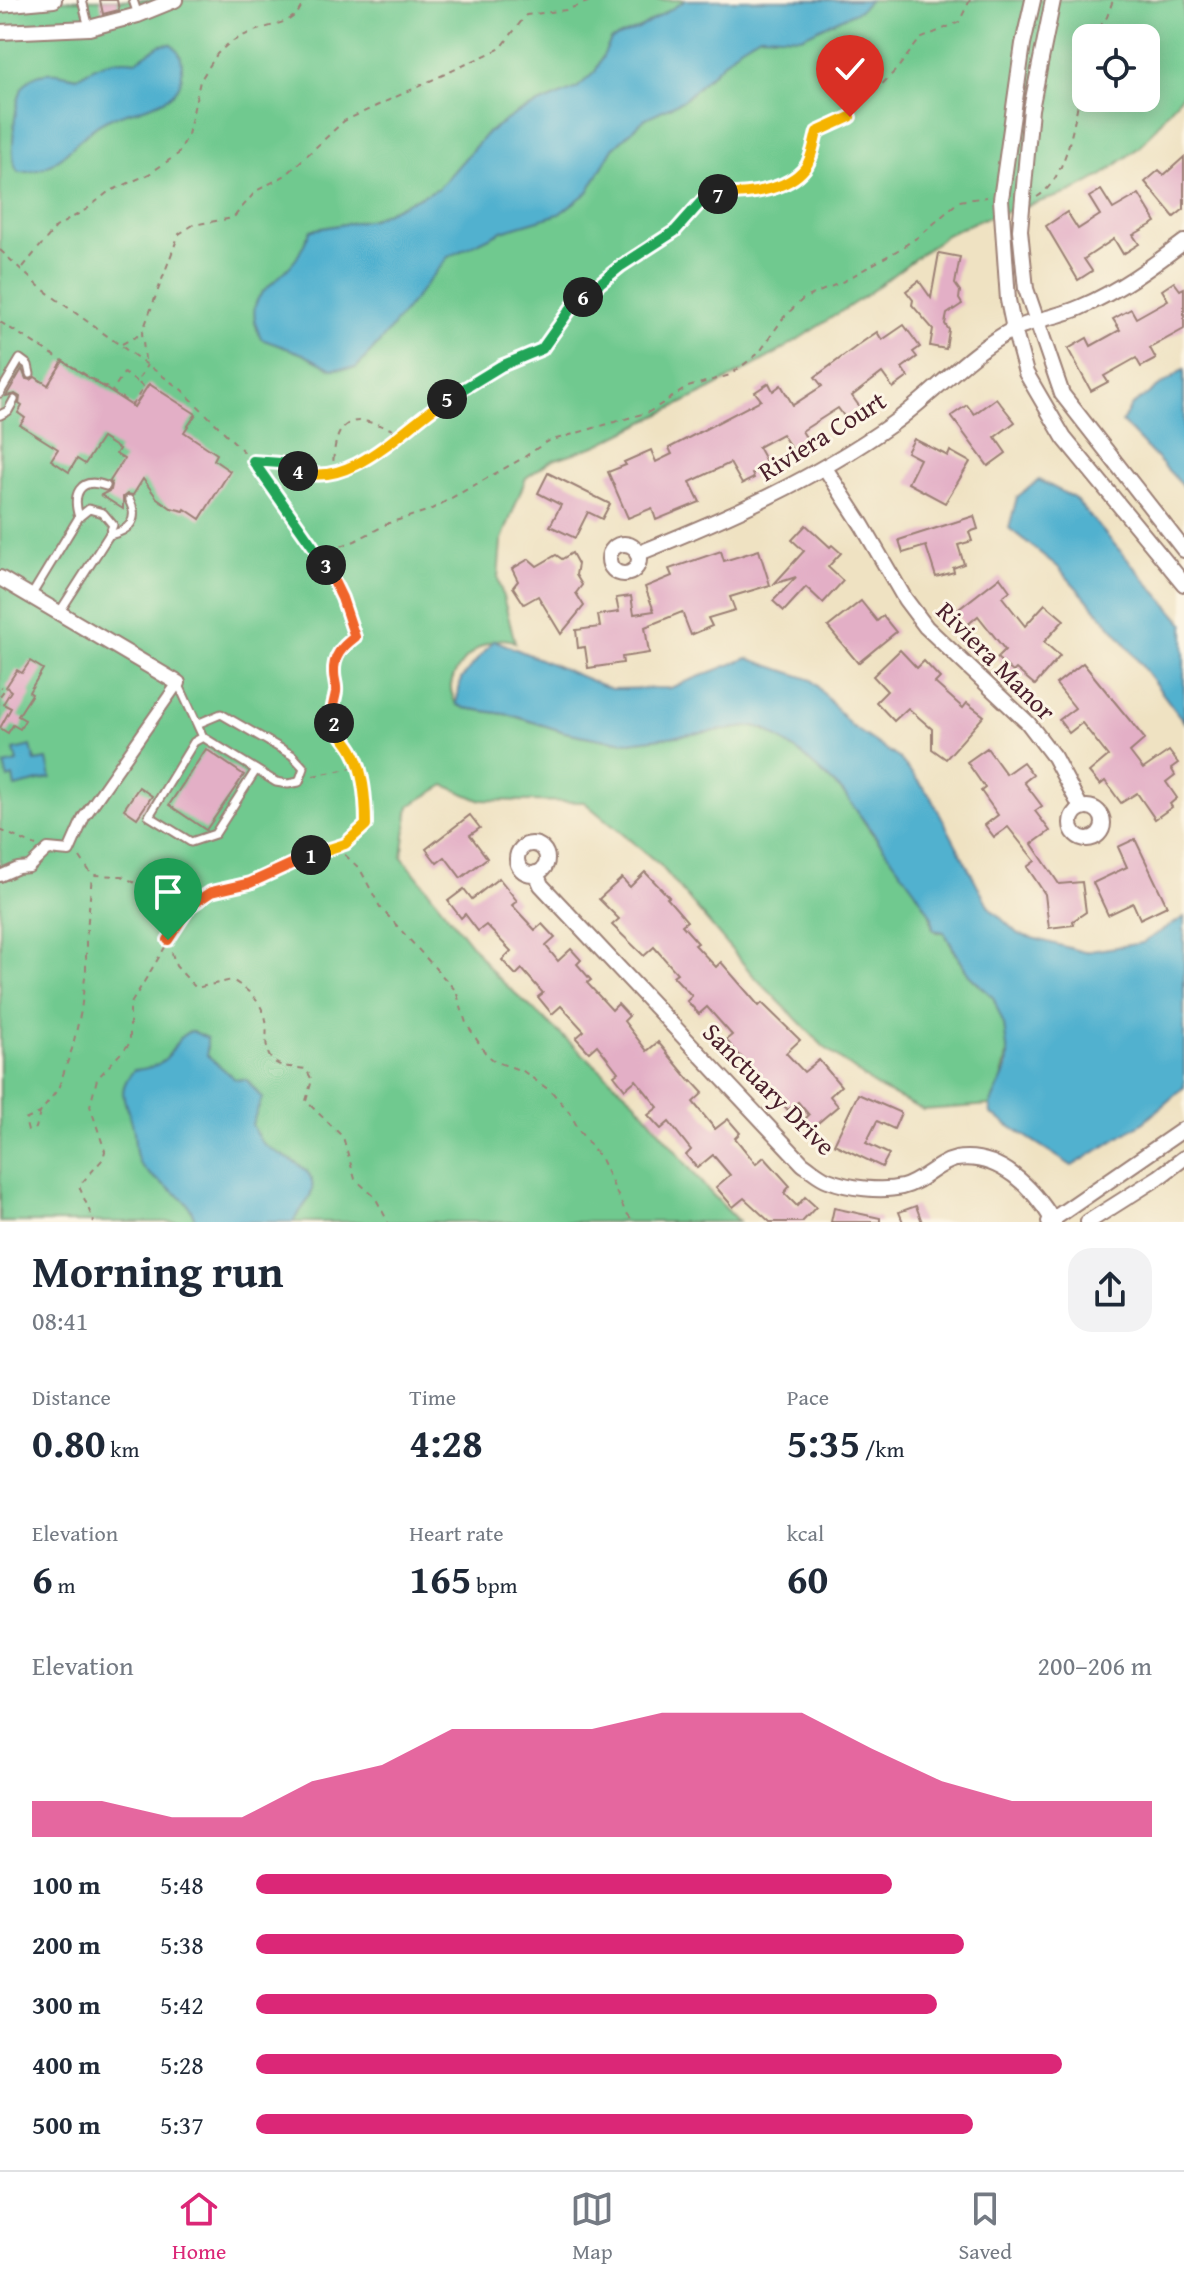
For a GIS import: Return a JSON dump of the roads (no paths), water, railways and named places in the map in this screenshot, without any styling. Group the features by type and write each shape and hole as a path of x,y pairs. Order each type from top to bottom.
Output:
{"street":[{"path":"0,5 54,0"},
{"path":"0,32 89,28 104,15 161,0"},
{"path":"135,7 175,0"},
{"path":"1033,0 1023,44 1001,199 1008,300 1014,329 1026,373 1064,438 1184,584"},
{"path":"1053,0 1031,109 1020,230 1026,289 1062,394 1184,550"},
{"name":"Riviera Court","path":"637,554 729,517 825,468 894,423 973,357 1014,329 1109,294 1137,278 1184,242"},
{"name":"Riviera Manor","path":"825,468 926,627 1028,723 1054,757 1081,808"},
{"path":"0,578 178,683 84,817 69,851 48,849 29,867 0,876"},
{"name":"Sanctuary Drive","path":"536,873 541,885 803,1164 828,1180 865,1188 902,1187 956,1159 987,1162 1018,1177 1035,1194 1052,1221"},
{"path":"1052,1221 1184,1129"},
{"path":"1088,1222 1184,1158"}],"lane":[{"path":"82,0 89,28"},
{"path":"0,393 20,359 34,373"},
{"path":"0,415 8,411 14,400"},
{"path":"79,517 75,500 82,486 92,482 106,486"},
{"path":"109,535 122,533 130,527 134,512 129,500"},
{"path":"30,596 79,517 89,509 103,513 113,525 109,535 59,613"},
{"path":"178,683 203,737 276,782 299,782 304,775 304,768 292,755 221,714 197,724"},
{"path":"203,737 194,742 149,816 191,842 215,834 256,770"}],"water":[{"path":"686,0 870,0 860,10 801,37 760,35 740,47 684,100 646,118 613,148 588,192 559,214 502,231 448,257 356,368 332,369 303,354 261,339 255,323 257,301 296,259 311,230 372,219 439,188 487,133 517,113 577,88 595,72 611,40 638,29"},
{"path":"171,44 179,52 182,67 180,83 174,93 153,105 105,121 45,168 18,172 13,156 15,120 22,89 31,78 49,73 77,77 105,63 136,61 160,45"},
{"path":"1184,369 1184,487 1122,422 1131,406"},
{"path":"1039,480 1074,498 1184,624 1184,722 1117,633 1058,567 1009,528 1017,497"},
{"path":"494,640 611,689 670,688 747,658 812,680 850,725 900,759 931,797 989,907 1018,934 1084,952 1142,943 1184,917 1184,1087 1144,1122 1072,1166 991,1114 990,1105 1007,1068 1008,1055 1004,1025 993,997 969,975 944,932 933,930 932,917 915,890 842,791 800,753 765,729 755,726 629,742 565,732 511,715 456,704 461,679"},
{"path":"31,746 35,761 47,759 51,778 15,787 13,777 8,779 4,765 17,762 14,750"},
{"path":"192,1031 207,1038 207,1055 235,1079 247,1080 262,1098 252,1124 261,1141 296,1163 310,1176 310,1196 293,1222 195,1222 187,1203 140,1164 124,1098 124,1085 134,1070 159,1063 179,1039"}]}
